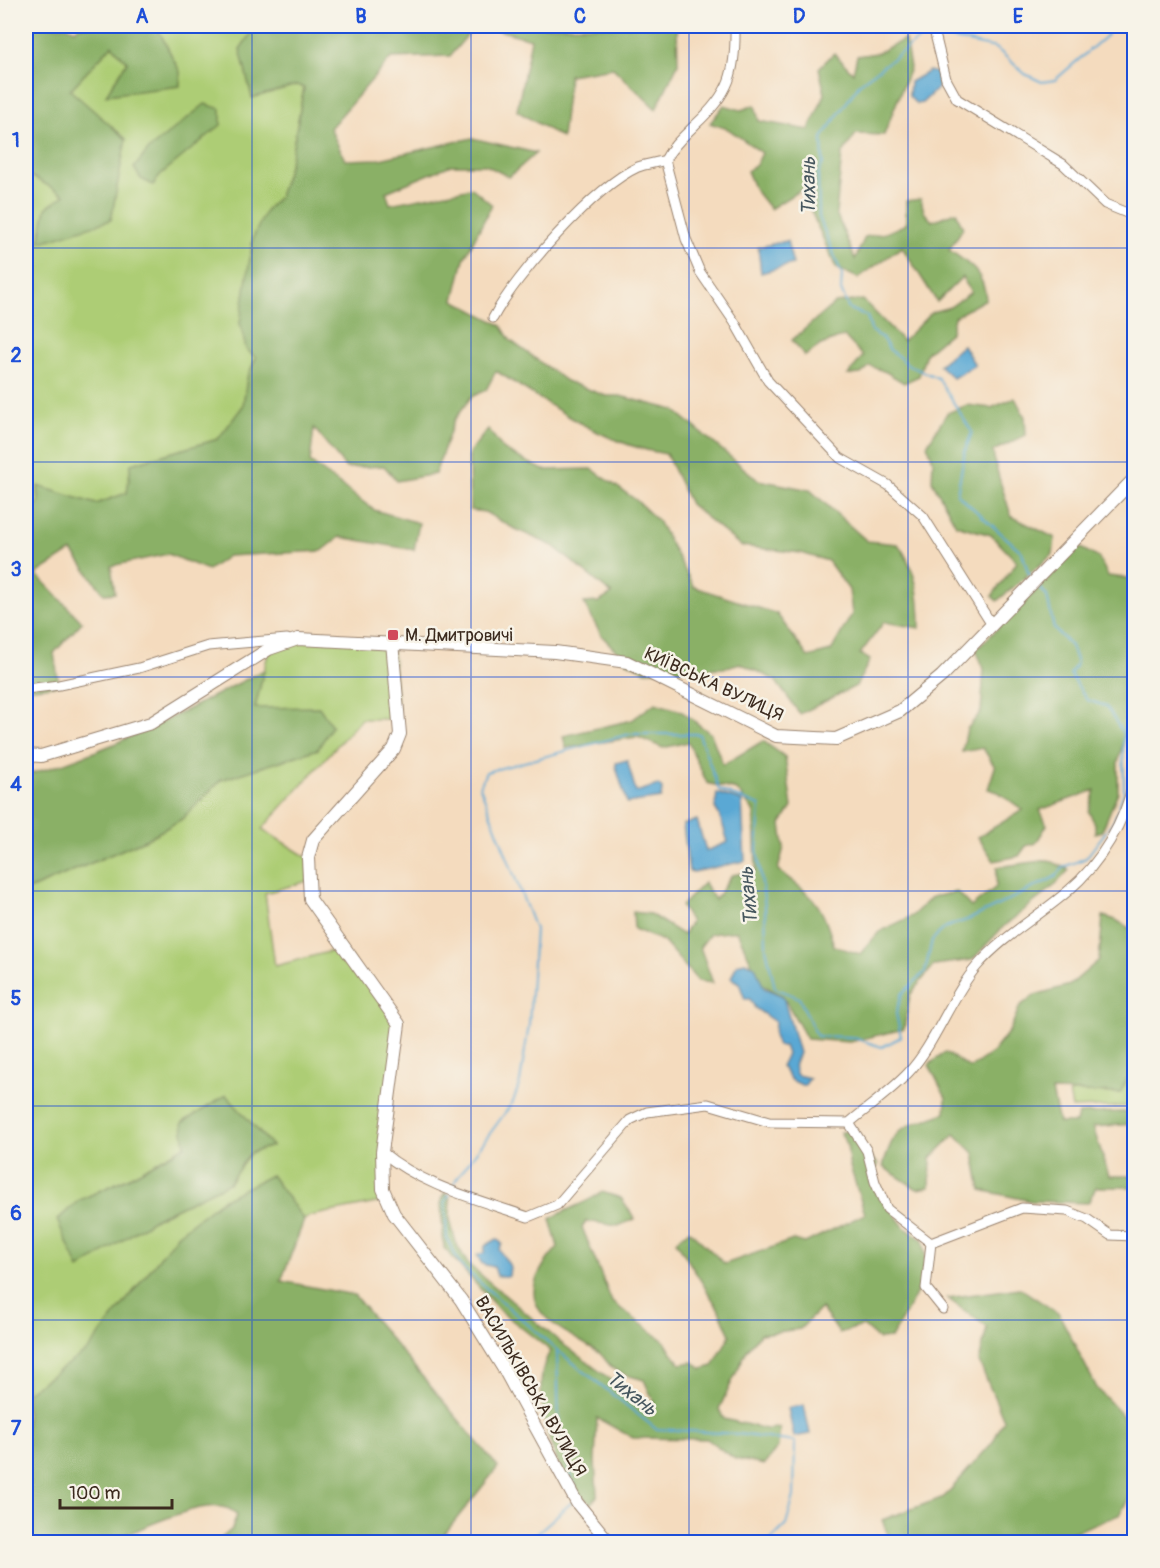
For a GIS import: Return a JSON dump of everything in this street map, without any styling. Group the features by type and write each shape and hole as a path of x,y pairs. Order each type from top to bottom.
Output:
{"main road":[{"name":"КИЇВСЬКА ВУЛИЦЯ","path":"26,755 41,756 151,723 269,649 298,639 555,652 627,662 776,736 836,739 900,711 942,676 1134,479"},
{"name":"ВАСИЛЬКІВСЬКА ВУЛИЦЯ","path":"392,642 400,734 394,749 313,840 308,858 310,899 399,1024 382,1152 383,1189 394,1214 461,1300 505,1371 577,1503 609,1542"}],"street":[{"path":"735,26 735,54 730,78 718,104 670,149 665,160 686,239 700,272 735,322 768,381 840,458 888,485 923,516 992,625"},
{"path":"933,26 939,42 946,79 957,99 1063,164 1105,204 1134,216"},
{"path":"493,318 503,299 530,263 596,197 637,168 665,160"},
{"path":"26,689 58,685 140,668 208,646 298,639"},
{"path":"382,1152 395,1163 437,1186 528,1217 558,1205 630,1120 647,1112 708,1104 769,1122 849,1123 909,1072 976,967 1019,928 1069,891 1093,866 1115,832 1130,801 1134,780"},
{"path":"849,1123 867,1151 875,1182 887,1209 931,1243"},
{"path":"931,1243 1030,1207 1067,1211 1087,1219 1110,1235 1134,1236"},
{"path":"931,1243 926,1288 943,1309"}],"green space":[{"path":"35,26 67,26 75,30 79,26 162,26 159,31 180,72 180,86 106,95 127,62 112,45 70,90 126,139 111,220 39,243 46,208 65,195 27,174 26,171 26,37"},
{"path":"162,26 256,26 240,50 304,88 290,163 279,197 266,210 256,358 247,378 243,406 219,439 131,464 127,493 96,504 38,486 39,502 26,516 26,286 35,262 26,264 26,171 27,174 66,195 39,242 126,139 69,91 112,45 127,62 107,94 180,72 159,31"},
{"path":"256,26 475,26 450,56 391,58 330,128 345,160 380,159 472,138 536,153 509,177 486,165 451,165 386,192 390,204 472,188 492,205 464,259 454,300 501,325 510,340 566,381 606,396 620,396 674,410 758,480 810,490 867,541 898,544 909,564 916,584 920,628 884,622 860,654 870,660 856,686 800,714 775,680 740,663 724,668 646,671 627,662 601,635 584,603 599,602 612,594 553,546 485,512 470,510 469,453 488,429 504,450 543,470 592,469 636,500 658,521 694,587 777,614 808,657 831,651 852,614 849,590 828,561 801,553 741,546 690,504 666,454 620,442 577,422 496,371 486,390 471,397 454,420 435,474 397,481 384,466 346,468 314,428 310,462 374,510 419,523 414,550 340,537 322,551 228,556 208,570 168,554 111,566 115,593 104,594 72,551 36,574 82,622 54,653 59,685 26,689 26,516 39,502 38,486 96,504 127,493 131,464 218,439 243,406 247,378 256,358 246,349 240,323 253,238 266,210 279,197 290,163 304,88 297,85 252,98 240,49"},
{"path":"483,26 677,26 678,64 656,109 613,68 569,75 562,138 517,111 531,39"},
{"path":"905,39 910,68 884,135 856,134 842,154 836,213 855,259 865,237 886,233 906,224 906,201 921,199 924,212 932,221 956,212 963,228 949,250 975,270 982,282 986,299 954,317 951,332 926,353 919,376 904,383 870,366 861,374 848,375 863,356 844,336 821,345 805,356 792,340 835,303 863,300 903,341 932,312 950,307 971,292 962,277 937,302 902,247 858,278 836,268 811,211 813,182 770,209 755,190 747,171 756,165 762,153 728,129 710,123 724,105 741,110 755,105 759,121 809,130 825,94 819,68 834,53 853,73 857,56 877,53"},
{"path":"205,104 221,109 221,125 160,175 153,185 141,179 134,168 148,150"},
{"path":"1015,398 1025,417 1026,435 993,451 998,476 1011,516 1055,538 1053,554 997,601 992,596 1017,562 991,535 956,525 932,481 933,460 927,445 947,413 967,405 991,408"},
{"path":"1079,547 1099,558 1108,576 1134,579 1134,680 1127,690 1129,717 1118,763 1118,792 1102,831 1095,833 1095,824 1089,812 1095,790 1040,810 1047,825 1036,843 1026,846 1019,856 994,861 978,837 1023,810 998,792 988,789 995,767 983,748 962,752 967,729 981,712 984,669 976,650"},
{"path":"298,639 392,642 399,719 361,719 262,829 308,858 308,881 265,893 275,966 343,948 399,1024 381,1202 310,1216 304,1220 271,1175 178,1234 88,1350 26,1393 26,891 147,839 182,819 221,780 318,749 255,708 269,649","holes":["185,1146 272,1146 250,1153 229,1183 156,1218 78,1201 132,1176"]},
{"path":"264,670 255,708 319,707 332,726 318,749 221,780 182,819 147,839 26,891 26,775 88,755 118,742 177,715"},
{"path":"655,703 681,711 711,734 723,765 763,741 785,757 792,807 781,824 784,847 778,870 815,902 825,919 834,946 860,954 879,932 912,916 932,897 957,892 971,907 996,887 997,867 1049,860 1069,870 1052,888 1004,926 972,960 934,965 910,995 904,1029 850,1042 807,1039 783,996 761,984 737,931 710,934 700,947 713,983 698,981 663,941 634,929 633,912 650,914 683,935 691,922 681,906 704,883 715,900 732,875 756,871 754,812 737,790 707,783 688,742 663,748 638,737 566,748 563,736 632,720"},
{"path":"1103,916 1116,920 1134,931 1134,1066 1120,1093 1052,1091 1059,1123 1076,1123 1078,1114 1134,1111 1134,1124 1093,1127 1109,1176 1134,1176 1134,1187 1096,1187 1088,1203 1031,1201 981,1190 974,1153 955,1134 931,1158 930,1187 917,1189 883,1167 892,1141 903,1128 945,1113 946,1098 929,1065 945,1052 970,1068 993,1052 1010,1030 1020,1006 1035,995 1070,985 1099,960"},
{"path":"1134,1054 1134,1106 1072,1108 1069,1092 1120,1093"},
{"path":"226,1095 272,1146 250,1153 229,1183 156,1218 79,1269 57,1220 78,1201 132,1176 185,1146 182,1123"},
{"path":"849,1131 861,1149 878,1164 871,1183 904,1227 923,1240 925,1254 922,1280 891,1338 878,1339 863,1326 839,1333 821,1308 800,1329 760,1334 748,1348 719,1409 724,1419 766,1429 780,1428 778,1447 764,1465 735,1459 707,1439 633,1438 597,1418 595,1461 597,1496 591,1504 577,1493 562,1473 549,1438 544,1418 541,1380 544,1364 551,1351 499,1310 444,1248 441,1202 445,1192 450,1198 450,1220 456,1243 468,1264 560,1342 637,1399 654,1402 644,1380 617,1371 598,1352 550,1321 540,1310 534,1298 535,1284 542,1267 558,1247 550,1219 602,1192 621,1198 635,1219 618,1226 586,1221 582,1227 612,1302 664,1341 680,1364 693,1362 702,1369 713,1366 730,1335 718,1308 676,1241 689,1230 725,1264 793,1240 805,1243 865,1214 849,1163 847,1144 840,1132"},
{"path":"271,1175 304,1220 281,1281 354,1295 498,1467 438,1542 217,1542 232,1529 237,1515 226,1508 211,1507 173,1516 105,1542 76,1544 26,1542 26,1393 88,1350 178,1234 222,1200"},
{"path":"1020,1288 1059,1314 1097,1388 1123,1416 1134,1459 1134,1490 1119,1515 1068,1534 1067,1542 891,1542 882,1520 944,1497 992,1443 1004,1420 979,1362 987,1327 947,1298"}],"water":[{"path":"929,71 937,73 939,87 922,103 916,104 909,96 910,82"},
{"path":"787,241 793,264 761,273 758,247"},
{"path":"963,345 975,365 953,378 939,365"},
{"path":"627,760 636,792 658,785 662,789 661,798 627,803 616,763"},
{"path":"717,793 742,801 745,861 694,872 689,871 683,825 697,820 706,851 728,842 720,816 715,808"},
{"path":"745,962 755,966 764,988 783,996 799,1053 795,1072 797,1075 810,1078 804,1086 791,1080 781,1066 787,1054 784,1046 778,1046 774,1036 775,1022 755,1008 750,999 745,999 739,983 731,978 737,964"},
{"path":"497,1239 502,1244 499,1250 510,1266 509,1276 497,1276 494,1267 482,1264 477,1255 484,1253 485,1246"},
{"path":"804,1405 810,1434 794,1437 788,1408"}],"waterway":[{"name":"Тихань","path":"939,36 996,48 1025,74 1042,82 1055,80 1107,35 1107,26"},
{"name":"Тихань","path":"933,35 926,34 860,83 822,138 823,163 818,174 819,217 842,275 841,290 849,309 867,316 871,330 910,366 938,378 972,432 965,451 957,494 1022,552 1028,572 1033,578"},
{"name":"Тихань","path":"454,1188 455,1181 513,1102 520,1082 529,1025 535,929 480,787 486,772 630,734 699,734 719,790 760,806 757,849 765,906 766,948 775,988 799,998 817,1036 851,1037 882,1047 901,1037 896,1013 902,994 925,972 932,940 946,927 970,919 1055,877 1064,867 1086,858 1114,821 1124,792 1123,733 1106,706 1087,700 1070,674 1077,663 1071,646 1054,629 1047,596 1037,584"},
{"name":"Тихань","path":"450,1194 445,1201 447,1239 461,1266 557,1350 656,1429 738,1434 795,1442 794,1496 786,1525 769,1542"},
{"path":"557,1350 559,1426 574,1487"},
{"path":"527,1542 572,1502"}],"place":[{"name":"М. Дмитровичі","path":"393,635"}]}
